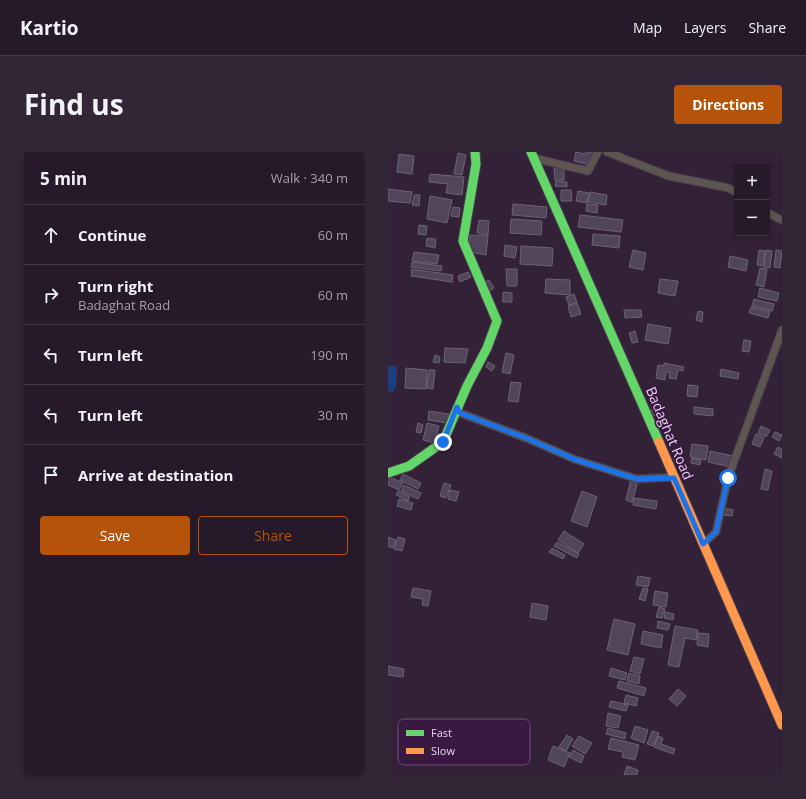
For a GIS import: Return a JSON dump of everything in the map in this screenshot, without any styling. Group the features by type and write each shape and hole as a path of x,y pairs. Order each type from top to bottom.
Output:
{"main road":[{"path":"388,473 409,466 443,442 466,386 487,348 497,321 463,241 476,164 475,152"},
{"name":"Badaghat Road","path":"532,155 619,349 782,725"}],"street":[{"path":"532,155 588,171 598,152"},
{"path":"607,152 669,176 729,188 734,191"},
{"path":"770,214 782,220"},
{"path":"703,544 716,532 728,478 782,330"},
{"path":"457,407 460,413 526,438 574,459 637,479 674,478"}],"water":[{"path":"388,366 397,366 396,388 393,392 388,391"}],"building":[{"path":"576,152 585,154 586,152 593,152 590,165 574,161"},
{"path":"458,153 466,155 462,175 454,174"},
{"path":"399,154 414,156 412,174 397,172"},
{"path":"554,167 564,167 564,180 555,180"},
{"path":"430,174 464,177 462,195 446,193 448,184 429,182"},
{"path":"556,181 567,182 567,187 555,186"},
{"path":"388,189 412,192 410,203 388,201"},
{"path":"561,190 571,190 572,201 561,201"},
{"path":"578,191 589,193 587,203 576,201"},
{"path":"590,192 607,195 606,205 588,202"},
{"path":"414,195 420,195 419,206 412,205"},
{"path":"430,196 452,200 447,223 427,219"},
{"path":"513,204 547,207 546,218 512,215"},
{"path":"587,204 598,205 597,213 586,211"},
{"path":"453,207 460,208 459,217 451,216"},
{"path":"580,215 623,220 621,232 578,227"},
{"path":"511,219 542,221 541,235 510,233"},
{"path":"479,220 489,221 488,235 477,233"},
{"path":"419,225 427,226 426,235 418,234"},
{"path":"593,234 620,236 619,248 592,245"},
{"path":"470,235 488,236 486,255 469,252"},
{"path":"427,238 436,239 435,248 426,246"},
{"path":"505,245 517,247 515,258 504,256"},
{"path":"521,246 553,248 552,266 520,264"},
{"path":"633,250 646,253 643,270 629,267"},
{"path":"759,250 765,251 763,266 757,265"},
{"path":"766,250 772,251 770,268 764,267"},
{"path":"776,250 782,251 780,268 774,267"},
{"path":"414,252 439,255 437,264 412,261"},
{"path":"730,256 748,260 746,271 728,267"},
{"path":"412,262 442,266 441,271 411,267"},
{"path":"760,268 767,269 764,287 756,285"},
{"path":"412,269 453,275 452,282 411,276"},
{"path":"506,269 517,269 517,286 507,286"},
{"path":"468,272 471,277 460,282 458,276"},
{"path":"546,279 570,280 570,295 545,293"},
{"path":"660,279 678,281 675,296 658,293"},
{"path":"489,280 494,288 489,291 484,283"},
{"path":"760,288 779,293 777,301 758,297"},
{"path":"503,292 512,293 512,302 503,302"},
{"path":"574,294 577,303 569,305 566,297"},
{"path":"754,299 774,304 772,311 752,306"},
{"path":"577,303 581,314 571,317 568,306"},
{"path":"751,307 770,312 768,318 749,313"},
{"path":"624,310 641,310 642,317 625,318"},
{"path":"698,311 703,312 702,322 696,320"},
{"path":"648,324 671,328 668,344 645,340"},
{"path":"635,331 638,342 632,343 629,333"},
{"path":"744,340 751,341 749,352 742,351"},
{"path":"445,348 468,349 465,363 444,362"},
{"path":"506,353 514,355 510,374 502,372"},
{"path":"435,355 440,357 439,363 433,362"},
{"path":"488,362 495,366 492,371 486,367"},
{"path":"664,363 684,367 683,371 678,370 676,379 669,378 670,372 666,372 665,380 656,378 658,365 664,366"},
{"path":"406,368 427,370 426,389 405,388"},
{"path":"721,369 739,373 738,379 720,376"},
{"path":"429,370 435,370 433,389 427,388"},
{"path":"511,382 521,383 518,402 508,401"},
{"path":"688,385 698,386 697,397 687,396"},
{"path":"694,407 713,409 713,416 694,414"},
{"path":"661,408 662,414 652,416 651,410"},
{"path":"429,411 449,414 447,423 428,420"},
{"path":"418,423 423,425 421,433 416,432"},
{"path":"427,423 439,426 435,443 423,440"},
{"path":"761,426 770,430 766,437 758,433"},
{"path":"775,432 782,435 779,441 772,437"},
{"path":"756,434 764,438 760,447 752,444"},
{"path":"692,444 708,446 706,460 690,457"},
{"path":"778,447 782,449 782,458 774,454"},
{"path":"710,451 733,456 731,467 708,462"},
{"path":"692,458 701,460 700,465 691,463"},
{"path":"765,469 772,471 768,490 761,489"},
{"path":"403,474 421,483 418,489 400,480"},
{"path":"390,477 403,483 399,490 388,485"},
{"path":"631,479 638,481 632,502 626,500"},
{"path":"444,483 451,485 446,498 440,496"},
{"path":"404,485 421,493 418,499 401,491"},
{"path":"450,490 459,492 456,501 448,499"},
{"path":"398,491 410,497 408,501 396,495"},
{"path":"582,491 597,497 587,527 571,521"},
{"path":"634,498 657,501 656,509 633,505"},
{"path":"399,499 413,503 411,510 397,506"},
{"path":"724,508 733,510 732,516 723,515"},
{"path":"564,531 584,544 578,553 558,540"},
{"path":"388,537 396,540 393,548 388,546"},
{"path":"398,537 405,539 402,551 394,549"},
{"path":"557,542 579,554 577,558 554,546"},
{"path":"552,548 565,555 563,559 549,552"},
{"path":"638,576 650,578 648,587 636,585"},
{"path":"413,588 431,591 428,606 422,605 423,599 411,597"},
{"path":"643,588 648,589 645,601 639,599"},
{"path":"655,591 668,593 666,607 653,605"},
{"path":"532,603 548,606 546,620 530,617"},
{"path":"659,607 665,609 662,618 656,617"},
{"path":"665,612 674,614 673,620 664,618"},
{"path":"614,619 635,624 628,655 607,650"},
{"path":"658,621 670,624 668,630 657,628"},
{"path":"675,626 698,630 696,640 685,638 679,667 668,665"},
{"path":"643,631 663,635 661,648 641,644"},
{"path":"698,633 709,634 708,647 697,645"},
{"path":"634,657 644,659 640,674 630,671"},
{"path":"388,666 404,669 403,677 388,675"},
{"path":"611,668 627,673 625,680 609,676"},
{"path":"629,673 640,676 639,684 627,681"},
{"path":"619,681 646,688 644,696 617,688"},
{"path":"678,689 686,696 677,706 669,699"},
{"path":"626,695 638,698 636,706 624,703"},
{"path":"611,701 628,705 626,711 609,707"},
{"path":"608,713 621,716 618,728 606,726"},
{"path":"635,726 648,730 644,743 631,738"},
{"path":"608,728 626,733 625,739 606,734"},
{"path":"652,731 659,733 653,746 647,744"},
{"path":"567,735 573,739 566,751 559,747"},
{"path":"579,736 592,743 585,754 572,746"},
{"path":"658,736 663,738 661,744 675,749 673,754 654,747"},
{"path":"611,738 639,745 635,760 622,757 623,752 608,749"},
{"path":"553,746 570,753 564,767 548,760"},
{"path":"573,750 584,756 581,763 569,757"},
{"path":"627,766 638,770 637,775 624,775"}],"traffic: fast":[{"path":"388,473 409,466 443,442 467,386 487,348 497,321 463,241 476,164 475,152"},
{"path":"531,152 659,442"}],"traffic: slow":[{"path":"659,442 782,725"}],"route":[{"path":"443,442 457,407 460,413 526,438 574,459 637,479 674,478 703,544 716,532 728,478"}]}
